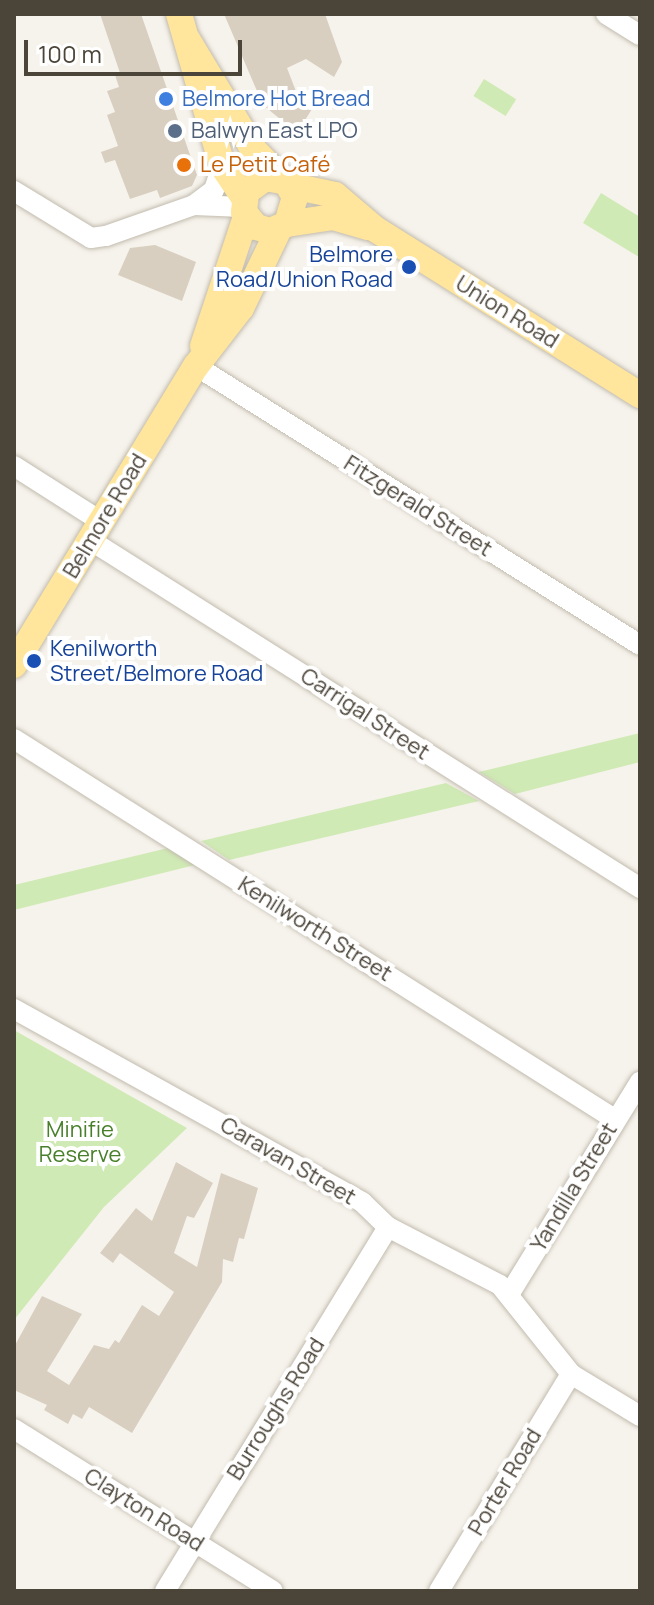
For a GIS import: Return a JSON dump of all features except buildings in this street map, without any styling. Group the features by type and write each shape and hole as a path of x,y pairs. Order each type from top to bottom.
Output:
{"main road":[{"path":"183,26 222,165 244,208 261,229 283,226"},
{"path":"183,26 253,149 285,183"},
{"path":"244,208 259,180 285,183"},
{"name":"Belmore Road","path":"14,665 196,366 241,308 296,205 285,183"},
{"name":"Union Road","path":"285,183 335,195 375,229 640,395"},
{"name":"Belmore Road","path":"196,366 244,208"},
{"name":"Union Road","path":"283,226 333,217 375,229"}],"street":[{"path":"606,14 640,35"},
{"path":"14,191 91,238 194,205 214,190 222,165"},
{"path":"194,205 244,208"},
{"name":"Fitzgerald Street","path":"196,366 640,645"},
{"name":"Carrigal Street","path":"14,466 96,531 640,888"},
{"name":"Kenilworth Street","path":"14,739 616,1120"},
{"name":"Caravan Street","path":"14,1009 362,1202 388,1227 419,1239 510,1293 571,1374"},
{"name":"Yandilla Street","path":"510,1293 640,1082"},
{"name":"Burroughs Road","path":"165,1591 388,1227"},
{"path":"571,1374 640,1416"},
{"name":"Porter Road","path":"439,1591 571,1374"},
{"name":"Clayton Road","path":"14,1429 273,1591"}],"green space":[{"path":"484,79 516,99 506,116 473,96"},
{"path":"601,193 640,217 639,257 583,223"},
{"path":"640,733 640,762 515,794 479,772"},
{"path":"446,783 479,801 229,860 201,841"},
{"path":"168,848 195,865 14,910 14,885"},
{"name":"Minifie Reserve","path":"14,1030 187,1128 104,1207 14,1320"}],"place":[{"name":"Belmore Hot Bread","path":"166,99"},
{"name":"Balwyn East LPO","path":"175,131"},
{"name":"Le Petit Café","path":"184,165"},
{"name":"Belmore Road/Union Road","path":"409,267"},
{"name":"Kenilworth Street/Belmore Road","path":"34,661"}]}
